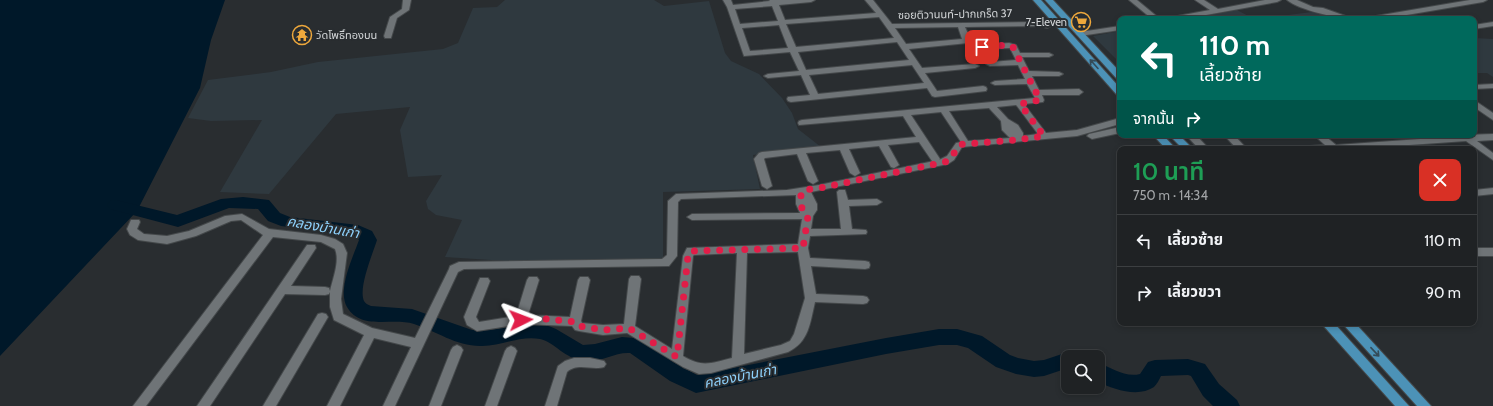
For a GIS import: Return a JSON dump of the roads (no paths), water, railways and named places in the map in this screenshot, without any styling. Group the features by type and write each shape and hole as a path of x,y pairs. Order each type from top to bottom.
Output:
{"main road":[{"path":"1037,0 1117,90"},
{"path":"1049,0 1117,74"},
{"path":"1161,138 1168,146"},
{"path":"1177,138 1185,146"},
{"path":"1331,326 1403,406"},
{"path":"1351,326 1425,406"}],"street":[{"path":"388,36 394,16 405,10 407,0"},
{"path":"727,0 731,7 747,54 793,50 965,41 966,38 960,24"},
{"path":"731,7 774,2 811,0"},
{"path":"869,0 879,15 890,26 934,93 937,94 983,89"},
{"path":"1133,0 1152,16"},
{"path":"1199,0 1217,11"},
{"path":"1189,16 1274,0"},
{"path":"1291,0 1312,10 1320,10 1340,16"},
{"path":"1388,16 1484,0"},
{"path":"774,2 781,23 815,97"},
{"path":"738,26 879,15"},
{"name":"ซอยติวานนท์-ปากเกร็ด 37","path":"890,26 960,24 1021,25 1029,28 1060,26"},
{"path":"1477,27 1493,24"},
{"path":"1080,34 1117,28"},
{"path":"802,123 1020,104 1040,100 1013,47 1009,45 982,47"},
{"path":"990,64 1018,59 1050,56"},
{"path":"768,76 913,62"},
{"path":"919,71 975,66"},
{"path":"995,83 1027,77 1059,74"},
{"path":"791,99 929,85"},
{"path":"1477,87 1493,86"},
{"path":"1037,93 1079,92"},
{"path":"1020,104 1044,136"},
{"path":"1477,105 1493,118"},
{"path":"992,106 1005,121 1005,128 1017,140"},
{"path":"944,110 964,140"},
{"path":"906,114 935,159"},
{"path":"389,406 454,269 463,265 665,264 672,256 673,200 679,196 772,194 820,188 945,162 951,158 959,145 1064,134 1091,130 1117,122"},
{"path":"1064,134 1080,137 1117,131"},
{"path":"1477,137 1493,137"},
{"path":"1194,138 1201,146"},
{"path":"1232,138 1239,146"},
{"path":"1322,138 1332,146"},
{"path":"1416,138 1420,141"},
{"path":"1348,146 1454,138"},
{"path":"1466,138 1493,157"},
{"path":"767,186 759,158 762,156 922,139"},
{"path":"882,143 894,165"},
{"path":"843,147 855,173"},
{"path":"800,151 812,181"},
{"path":"484,281 470,317 471,322 477,327 521,320 548,319 575,322 579,326 603,330 629,328 699,369 711,368 784,348 794,344 800,335 811,298 803,248 808,216 800,206 800,196 803,190"},
{"path":"1477,193 1493,191"},
{"path":"842,192 847,232"},
{"path":"843,203 877,202"},
{"path":"135,222 132,229 134,233 142,237 167,240 192,234 229,218 242,216 266,232 319,238 339,245 342,251 342,262 336,288 335,306 338,317 371,333 420,341"},
{"path":"692,217 808,216"},
{"path":"806,233 862,232"},
{"path":"139,406 270,233"},
{"path":"204,406 311,248"},
{"path":"677,357 688,256 691,251 803,248"},
{"path":"738,361 742,250"},
{"path":"1477,252 1493,252"},
{"path":"806,262 865,265"},
{"path":"629,328 635,278"},
{"path":"521,320 533,280"},
{"path":"575,322 584,280"},
{"path":"283,290 325,291"},
{"path":"811,298 863,300"},
{"path":"269,406 322,317"},
{"path":"334,406 371,333"},
{"path":"435,406 457,350"},
{"path":"491,406 511,350"},
{"path":"552,406 562,370 565,365 572,363 600,364"}],"water":[{"path":"0,0 225,0 211,40 200,88 137,211 0,356"}],"waterway":[{"name":"คลองบ้านเก่า","path":"116,205 178,221 227,203 243,202 263,204 274,217 287,222 358,231 366,235 368,240 355,280 353,296 354,302 358,308 364,312 380,315 412,316 457,334 472,338 490,338 527,331 544,332 568,347 583,353 595,352 622,345 634,346 671,372 696,384 886,346 939,337 957,337 975,342 1003,361 1016,366 1034,369 1044,368 1061,362"},
{"name":"คลองบ้านเก่า","path":"1105,375 1129,383 1142,383 1150,377 1155,368 1188,367 1198,370 1211,390 1229,406"}],"place":[{"name":"7-Eleven","path":"1081,22"},
{"name":"วัดโพธิ์ทองบน","path":"302,35"}]}
